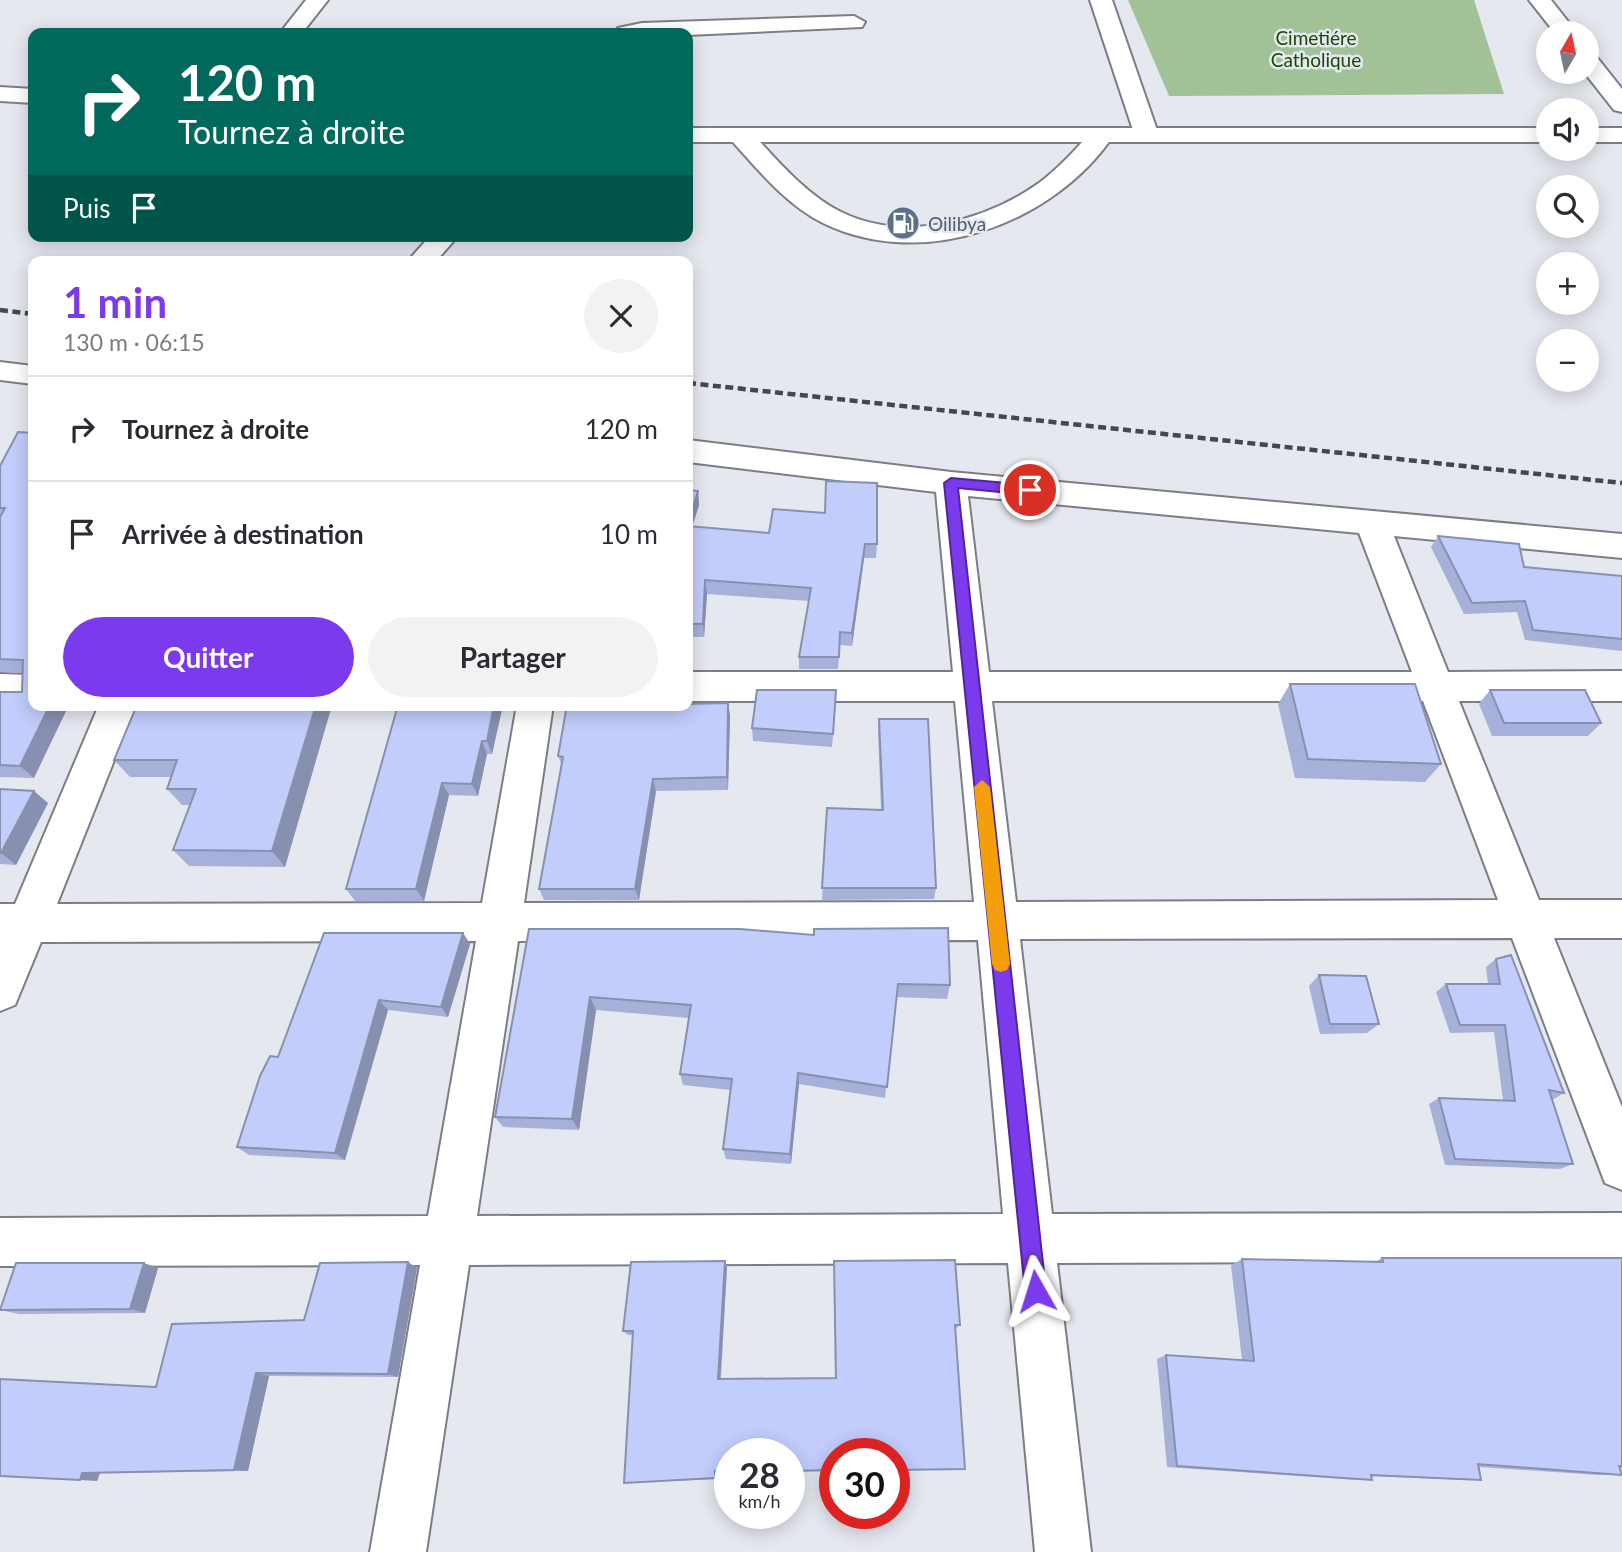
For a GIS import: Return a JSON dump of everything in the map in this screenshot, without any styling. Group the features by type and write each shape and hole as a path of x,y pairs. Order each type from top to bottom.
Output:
{"main road":[{"path":"295,28 317,0"},
{"path":"1101,0 1147,136"},
{"path":"1540,0 1557,21"},
{"path":"693,28 854,22"},
{"path":"1600,76 1621,102"},
{"path":"0,94 28,96"},
{"path":"693,135 1536,135"},
{"path":"1599,135 1622,135"},
{"path":"741,136 802,198 833,218 864,230 901,235 962,228 1000,215 1045,190 1073,168 1101,136"},
{"path":"426,256 439,242"},
{"path":"0,372 28,375"},
{"path":"693,452 951,483 1622,546"},
{"path":"951,483 1063,1552"},
{"path":"1371,521 1622,1166"},
{"path":"693,687 1622,685"},
{"path":"0,689 28,689"},
{"path":"0,991 14,923 115,711"},
{"path":"398,1552 534,711"},
{"path":"14,923 1622,919"},
{"path":"0,1242 1622,1237"}],"green space":[{"name":"Cimetiére Catholique","path":"1128,0 1474,0 1504,94 1169,96"}],"building":[{"path":"18,432 28,433 28,711 47,711 20,766 0,765 0,692 22,692 23,660 0,659 0,517 5,508 0,508 0,466"},
{"path":"826,481 877,483 877,544 865,544 852,633 840,632 839,657 799,657 811,588 705,580 703,624 693,624 693,526 769,533 773,509 825,513"},
{"path":"693,490 698,491 693,506"},
{"path":"1438,536 1519,544 1524,567 1622,576 1622,639 1533,630 1525,601 1472,603"},
{"path":"1290,684 1415,684 1441,764 1308,759"},
{"path":"757,690 836,690 833,734 752,728"},
{"path":"1490,690 1585,690 1601,723 1504,723"},
{"path":"728,703 727,777 653,779 635,889 539,889 563,757 558,756 566,711 693,711 693,704"},
{"path":"134,711 314,711 272,851 173,850 196,789 167,789 177,760 114,760"},
{"path":"396,711 493,711 487,741 482,741 472,784 442,783 416,889 346,889"},
{"path":"879,719 928,719 936,888 822,888 827,808 883,810"},
{"path":"0,789 34,791 1,853 0,853"},
{"path":"948,928 950,985 898,984 887,1087 798,1073 790,1154 723,1149 732,1079 680,1074 691,1005 590,997 572,1119 495,1117 529,929 740,929 814,935 814,929"},
{"path":"324,933 463,933 441,1007 379,1000 335,1153 237,1147 260,1076 270,1056 278,1057"},
{"path":"1511,955 1564,1093 1549,1090 1573,1164 1455,1159 1439,1098 1515,1101 1505,1025 1460,1025 1446,984 1500,984 1496,959"},
{"path":"1319,975 1366,976 1379,1024 1330,1024"},
{"path":"1382,1258 1622,1258 1622,1466 1619,1466 1622,1475 1478,1464 1481,1480 1371,1475 1372,1480 1177,1466 1166,1355 1254,1361 1242,1259 1383,1262"},
{"path":"955,1260 960,1325 955,1325 965,1469 910,1470 910,1438 819,1438 819,1470 805,1471 805,1438 714,1438 714,1478 624,1483 633,1331 623,1331 631,1262 725,1261 718,1379 836,1378 834,1261"},
{"path":"408,1262 388,1374 256,1373 234,1470 82,1473 80,1480 0,1476 0,1379 156,1387 172,1324 304,1320 320,1263"},
{"path":"16,1263 144,1263 130,1309 0,1310"}],"railway":[{"path":"0,310 28,313"},
{"path":"693,384 1622,483"}],"slow traffic":[{"path":"982,787 1001,964"}],"place":[{"name":"Oilibya","path":"903,223"}],"route":[{"path":"1030,490 951,483 1036,1291"}]}
